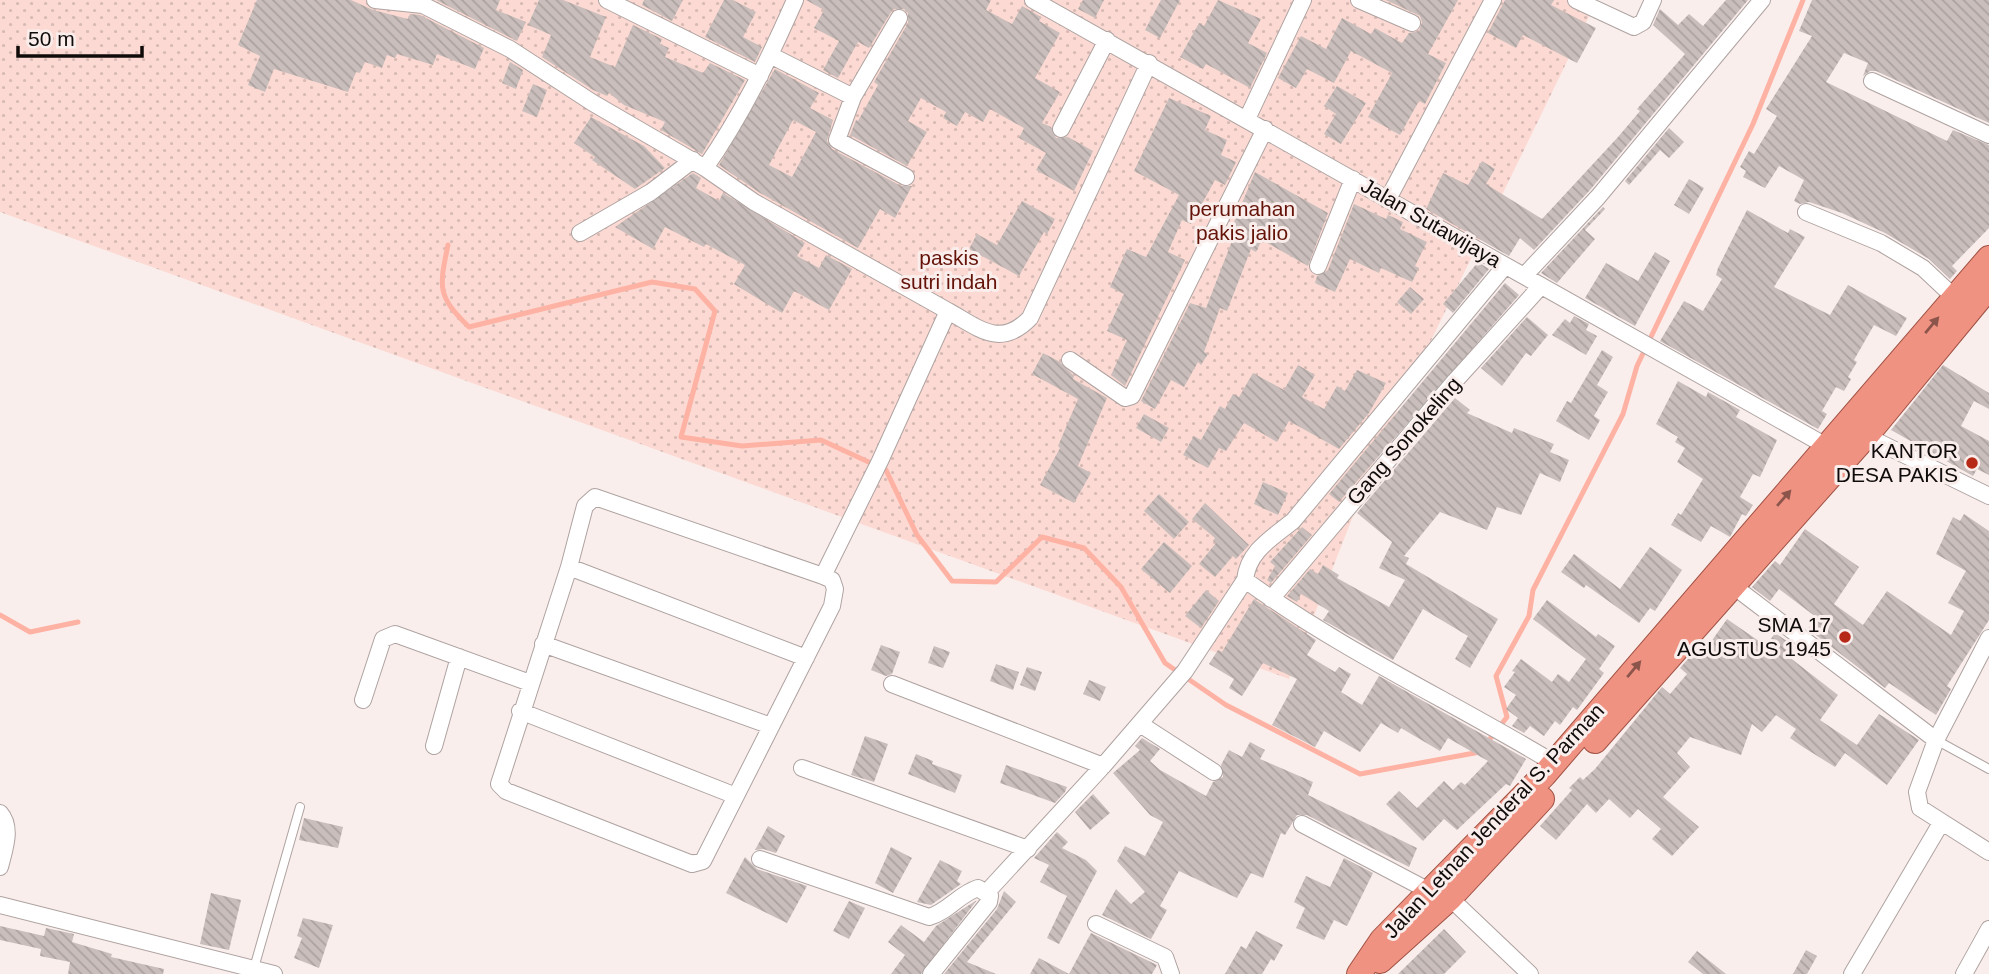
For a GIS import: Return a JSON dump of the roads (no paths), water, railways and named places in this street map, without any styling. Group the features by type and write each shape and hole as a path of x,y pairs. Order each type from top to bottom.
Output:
{"highway":[{"name":"Jalan Letnan Jenderal S. Parman","path":"1440,895 1989,258"},
{"name":"Jalan Letnan Jenderal S. Parman","path":"1360,974 1382,940 1440,895 1564,776 1867,436 1988,291"}],"street":[{"path":"375,0 423,5 510,50 593,103 699,164 754,202 948,312 989,333 1001,335 1013,334 1030,318 1149,63"},
{"path":"607,0 760,76"},
{"path":"580,233 699,164 730,133 760,76 794,0"},
{"name":"Jalan Sutawijaya","path":"1033,0 1149,63 1629,338 1828,447"},
{"path":"1247,119 1303,0"},
{"path":"1359,0 1412,23"},
{"path":"1388,199 1493,0"},
{"path":"1576,0 1634,27 1643,22 1653,0"},
{"path":"1524,276 1598,197 1762,0"},
{"path":"899,18 853,97 837,140 906,177"},
{"path":"1061,129 1107,40"},
{"path":"770,55 853,97"},
{"path":"1872,81 1989,135"},
{"path":"1070,360 1125,398 1132,396 1265,129"},
{"path":"1318,266 1353,179"},
{"path":"1806,212 1881,243 1923,268 1955,298"},
{"path":"987,892 1103,766 1185,671 1245,580 1250,559 1256,551 1293,521 1505,266"},
{"name":"Gang Sonokeling","path":"1271,599 1446,391 1541,286"},
{"path":"823,576 877,468 948,312"},
{"path":"1867,436 1989,496"},
{"path":"596,497 823,576 832,580 835,589 832,606 703,861 692,864 500,789 500,775 569,567 584,506 596,497"},
{"path":"569,567 806,658"},
{"path":"1245,580 1358,655 1487,723 1554,763"},
{"path":"1732,585 1936,740"},
{"path":"363,700 383,639 395,634 530,683"},
{"path":"1989,638 1936,740 1916,799 1920,808 1989,852"},
{"path":"543,643 771,726"},
{"path":"434,746 459,657"},
{"path":"892,684 1103,766"},
{"path":"520,711 736,796"},
{"path":"1140,724 1213,772"},
{"path":"802,768 1028,849"},
{"path":"0,813 6,823 7,835 0,867"},
{"path":"1852,974 1941,823"},
{"path":"1302,824 1440,895 1530,974"},
{"path":"760,859 929,917 939,915 974,889 987,892 990,896 989,902 931,974"},
{"path":"0,905 274,974"},
{"path":"1096,924 1165,957 1171,974"},
{"path":"1964,974 1989,929"}],"lane":[{"path":"1936,740 1989,769"},
{"path":"254,968 300,807"}],"waterway":[{"path":"1486,744 1507,717 1496,676 1529,616 1533,590 1623,414 1637,366 1753,124 1803,0"},
{"path":"448,245 443,291 451,307 469,327 652,282 695,289 715,311 681,437 742,446 821,440 886,470 917,535 952,581 996,582 1042,537 1084,548 1121,587 1165,663 1226,705 1360,774 1480,752"},
{"path":"0,615 30,632 78,622"}],"place":[{"name":"KANTOR DESA PAKIS","path":"1972,463"},
{"name":"SMA 17 AGUSTUS 1945","path":"1845,637"}],"park label":[{"name":"perumahan pakis jalio","path":"1242,221"},
{"name":"paskis sutri indah","path":"949,270"}]}
